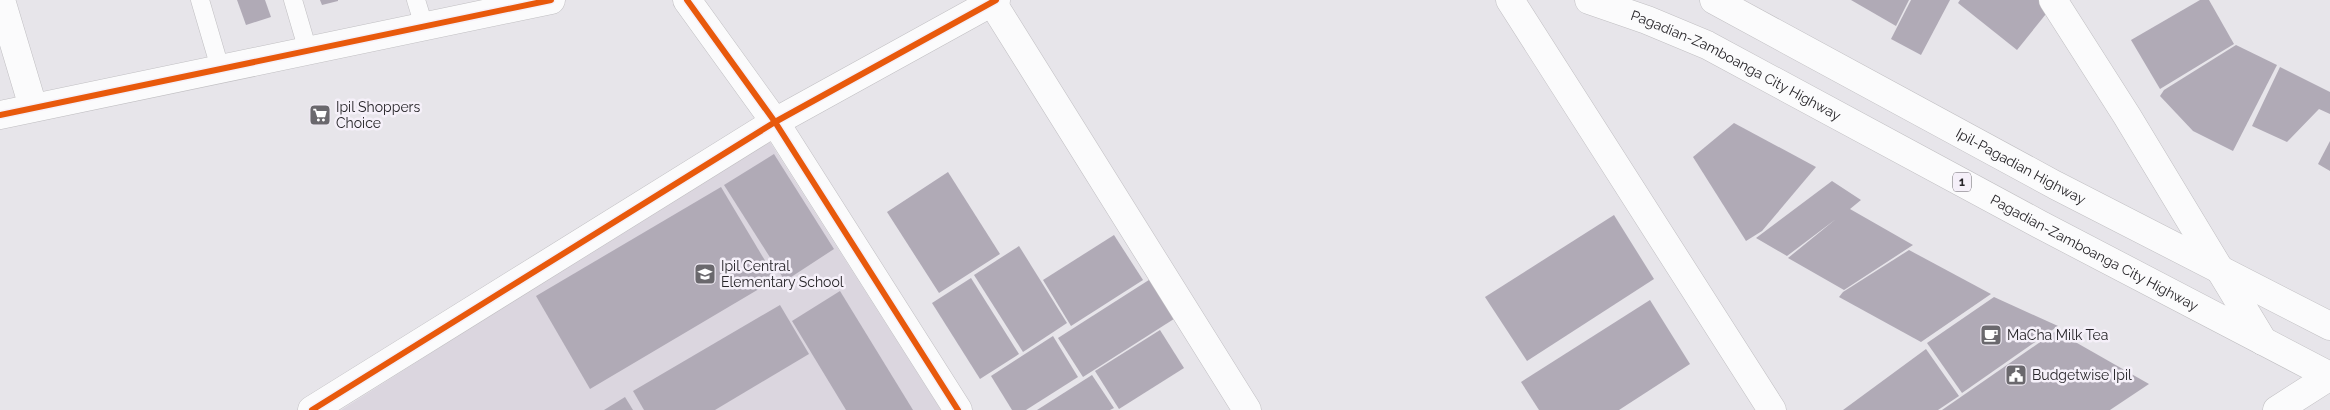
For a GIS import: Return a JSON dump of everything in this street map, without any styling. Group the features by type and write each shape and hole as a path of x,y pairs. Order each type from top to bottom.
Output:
{"street":[{"path":"1,0 33,107"},
{"path":"0,115 551,0"},
{"path":"687,0 775,122 958,410"},
{"path":"1510,0 1772,410"},
{"name":"Pagadian-Zamboanga City Highway","path":"1589,0 1647,20 1707,45 2330,376"},
{"name":"Ipil-Pagadian Highway","path":"1714,0 2055,185 2330,326"},
{"path":"2053,0 2222,272 2263,342"},
{"path":"312,410 775,122 994,1 1247,410"},
{"path":"1812,102 1832,64"},
{"path":"2293,406 2330,376"}],"lane":[{"path":"200,0 220,68"},
{"path":"293,0 308,51"},
{"path":"416,0 424,26"}],"shaded area":[{"name":"Ipil Central Elementary School","path":"768,139 941,410 341,410"}],"building":[{"path":"237,0 265,0 271,17 246,25"},
{"path":"320,0 338,0 338,1 322,5"},
{"path":"1851,0 1909,0 1896,26"},
{"path":"1911,0 1950,0 1921,55 1891,39"},
{"path":"1960,0 2045,0 2050,9 2017,50 1958,3"},
{"path":"2200,0 2209,0 2234,44 2160,89 2131,40"},
{"path":"2236,45 2277,65 2233,151 2193,131 2160,96 2164,90"},
{"path":"2280,67 2330,92 2330,114 2319,109 2287,142 2252,126"},
{"path":"1734,123 1816,167 1762,231 1746,241 1693,157"},
{"path":"2330,141 2330,171 2318,164"},
{"path":"774,154 834,249 785,281 724,185"},
{"path":"948,172 1000,254 939,293 887,212"},
{"path":"1832,181 1861,200 1850,209 1913,245 1844,290 1788,258 1836,219 1787,256 1756,238"},
{"path":"721,187 776,279 590,389 536,296"},
{"path":"1614,215 1654,279 1527,361 1485,297"},
{"path":"1114,235 1143,280 1071,326 1043,280"},
{"path":"1019,246 1067,323 1023,352 974,275"},
{"path":"1909,250 1991,294 1921,342 1839,297 1843,292"},
{"path":"971,278 1019,354 980,379 932,303"},
{"path":"1152,278 1177,317 1083,377 1058,338"},
{"path":"840,291 913,410 846,410 792,321"},
{"path":"1994,297 2058,326 1962,393 1927,343"},
{"path":"1650,300 1690,364 1619,410 1539,410 1521,382"},
{"path":"780,305 809,354 715,410 644,410 633,391"},
{"path":"1160,330 1184,368 1119,409 1095,371"},
{"path":"2056,331 2149,384 2110,410 1942,410"},
{"path":"1053,336 1078,377 1026,410 1012,410 991,376"},
{"path":"1926,349 1959,396 1938,410 1843,410"},
{"path":"1092,375 1114,408 1110,410 1037,410"},
{"path":"625,397 633,410 604,410"}],"cycle path":[{"path":"0,115 551,0"},
{"path":"687,0 775,122 958,410"},
{"path":"312,410 775,122 996,0"}],"place":[{"name":"Ipil Shoppers Choice","path":"320,115"},
{"name":"Ipil Central Elementary School","path":"705,274"},
{"name":"MaCha Milk Tea","path":"1991,335"},
{"name":"Budgetwise Ipil","path":"2016,375"}]}
